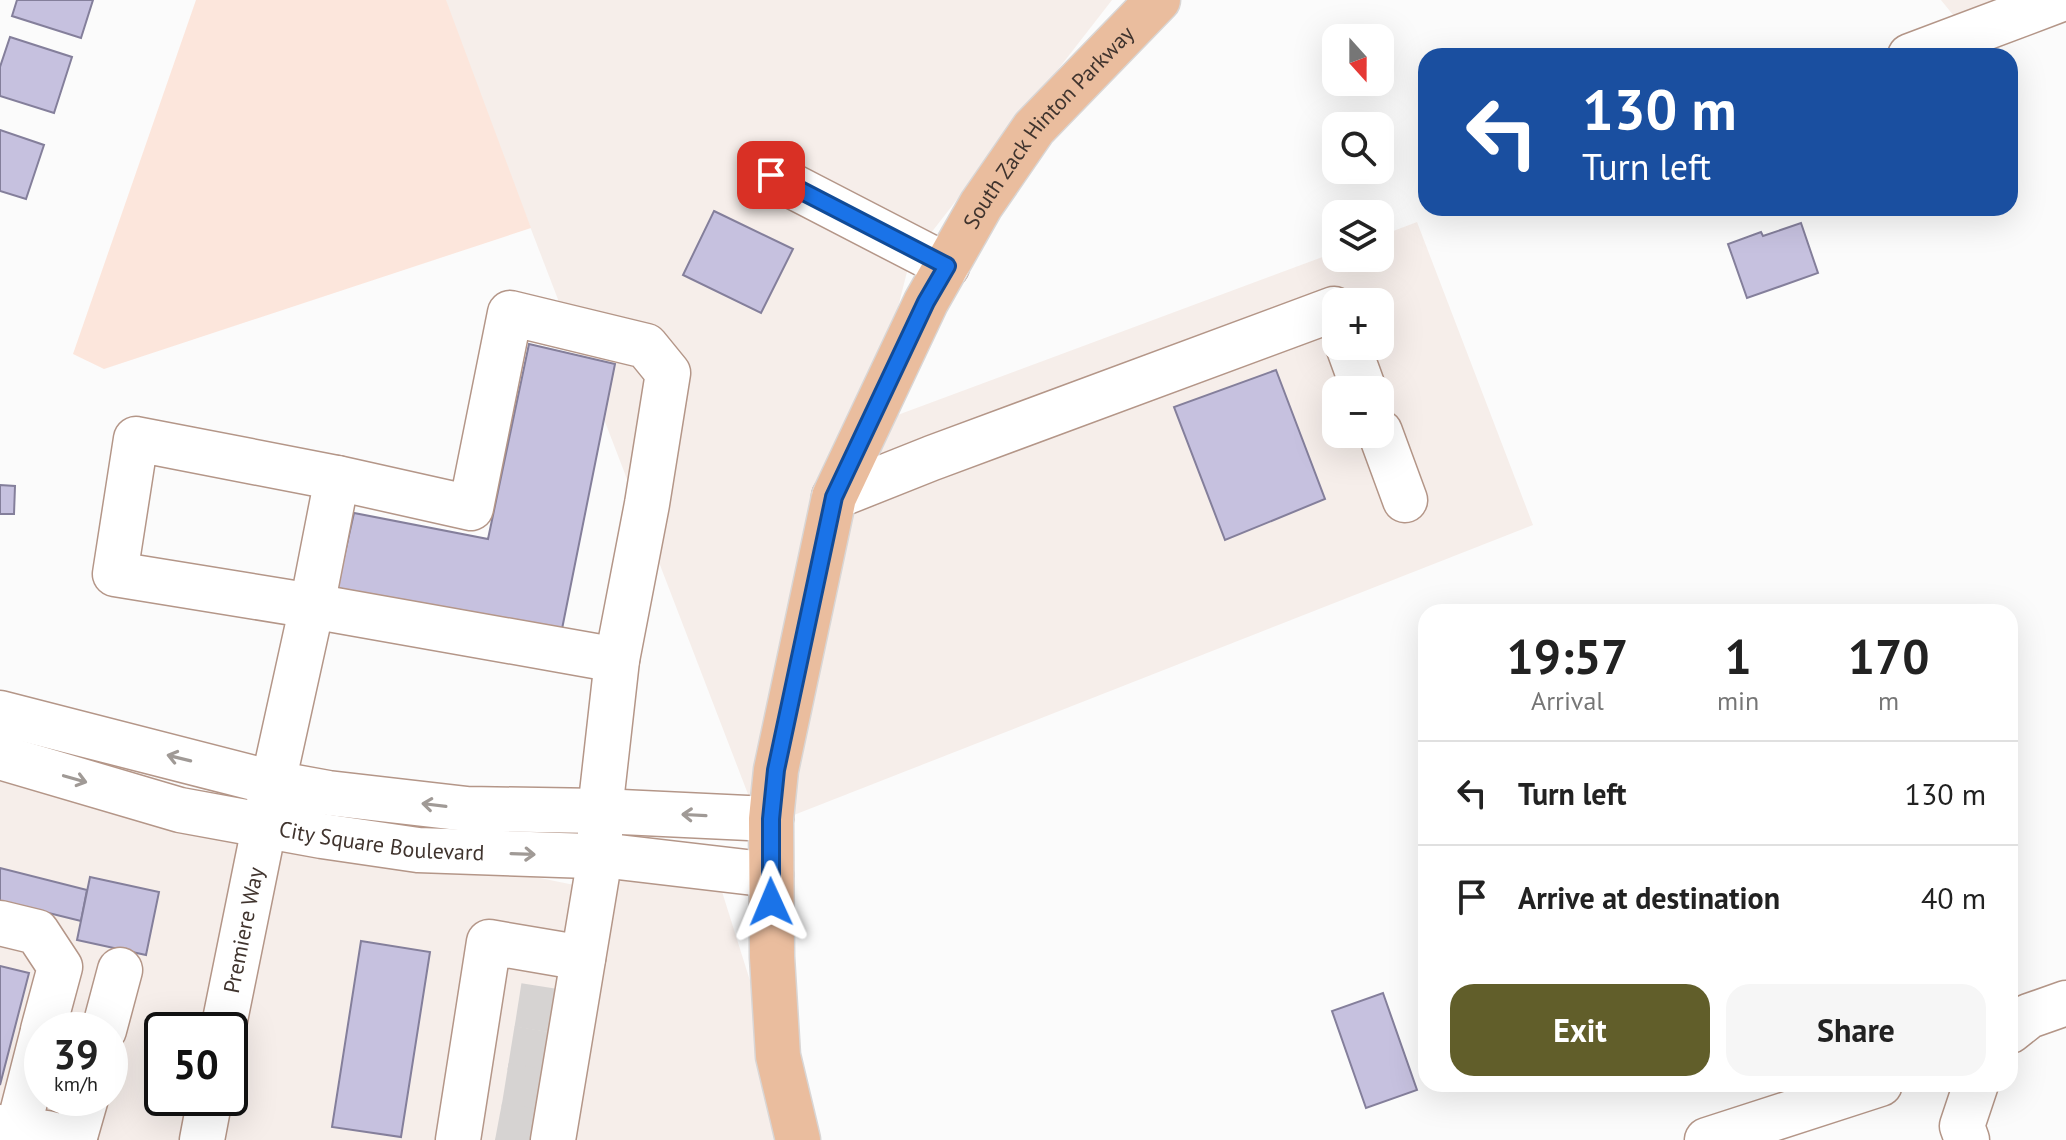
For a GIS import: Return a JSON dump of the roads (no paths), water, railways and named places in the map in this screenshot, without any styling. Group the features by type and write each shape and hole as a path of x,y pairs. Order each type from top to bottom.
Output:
{"main road":[{"name":"South Zack Hinton Parkway","path":"798,1140 778,1056 772,957 771,819 776,770 834,497 926,302 981,205 1034,128 1158,0"}],"street":[{"path":"1931,48 2059,0"},
{"path":"771,175 947,266"},
{"path":"517,1095 532,1007 583,958 600,857 600,811 617,660 668,373 646,346 510,313 471,508 136,439 115,574 617,660"},
{"path":"834,497 1322,313"},
{"path":"1386,448 1405,500"},
{"name":"Premiere Way","path":"227,1012 337,478"},
{"name":"City Square Boulevard","path":"0,713 273,783 328,793 467,809 771,819"},
{"name":"City Square Boulevard","path":"0,757 180,810 418,850 618,857 771,875"},
{"path":"0,923 37,932 60,967 48,1012"},
{"path":"517,1095 532,1007 489,942 583,958"},
{"path":"109,1012 120,970"},
{"path":"2018,1025 2029,1016 2066,1003"},
{"path":"24,1086 9,1128 75,1140 81,1116"},
{"path":"1707,1140 1855,1092"},
{"path":"1967,1140 1962,1126 1973,1092"},
{"path":"202,1140 207,1116"}],"tunnel":[{"path":"518,1005 556,1011"},
{"path":"511,1048 548,1054"},
{"path":"505,1085 542,1091"},
{"path":"498,1124 535,1131"}]}
